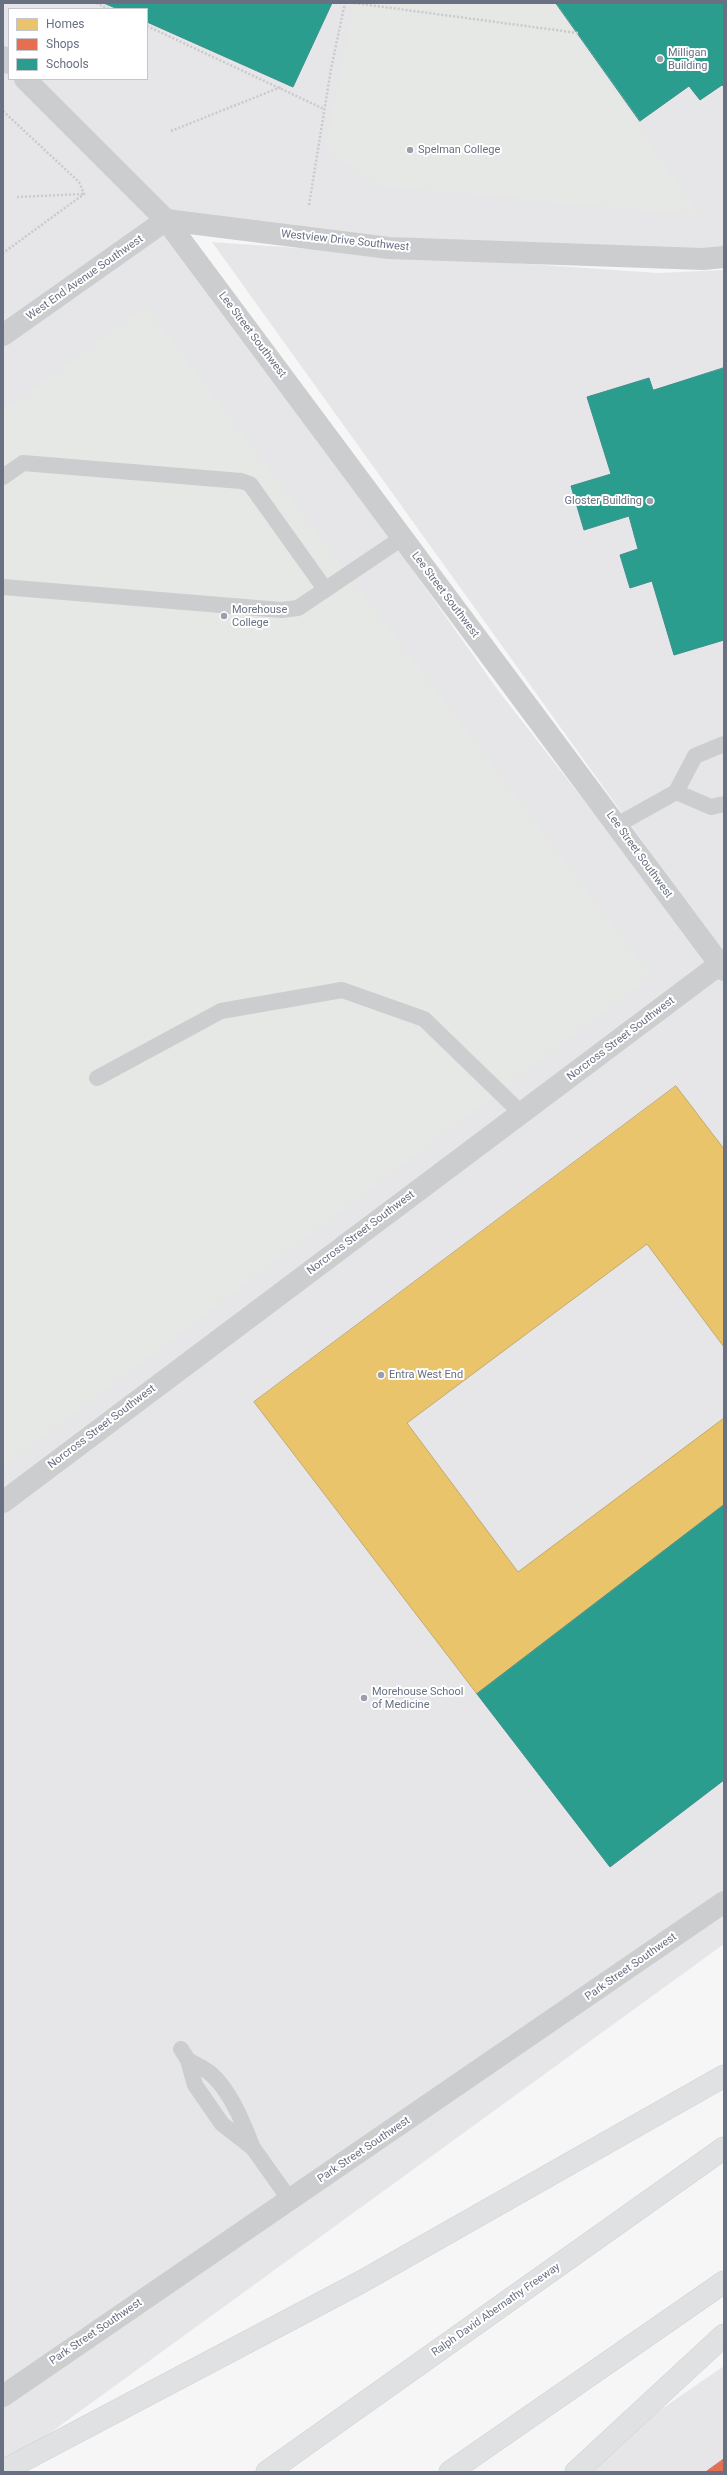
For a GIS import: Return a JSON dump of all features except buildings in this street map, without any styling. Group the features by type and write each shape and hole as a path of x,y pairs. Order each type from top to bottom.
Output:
{"highway":[{"path":"3,2471 361,2282 724,2076"},
{"name":"Ralph David Abernathy Freeway","path":"267,2472 724,2148"},
{"path":"450,2472 724,2282"},
{"path":"576,2472 724,2335"}],"street":[{"path":"27,80 166,220"},
{"name":"Westview Drive Southwest","path":"166,220 389,248 695,258 724,257"},
{"name":"West End Avenue Southwest","path":"3,335 166,220"},
{"name":"Lee Street Southwest","path":"166,220 723,967"},
{"name":"Norcross Street Southwest","path":"3,1502 521,1113 723,967"},
{"name":"Park Street Southwest","path":"3,2396 724,1902"}],"lane":[{"path":"3,477 23,463 241,481 250,484 325,589"},
{"path":"3,587 281,610 298,608 402,538"},
{"path":"617,825 676,792 696,756 724,744"},
{"path":"676,792 711,807 724,804"},
{"path":"97,1078 221,1011 342,990 424,1019 521,1113"},
{"path":"185,2054 195,2085 222,2124 253,2148 290,2200"}],"path":[{"path":"96,3 107,8"},
{"path":"304,238 324,109 345,3"},
{"path":"354,3 578,33"},
{"path":"148,26 281,87 324,109"},
{"path":"171,131 281,87"},
{"path":"3,112 79,182 84,194"},
{"path":"17,197 84,194"},
{"path":"3,253 84,194"}],"shaded area":[{"path":"3,3 724,3 724,257 703,259 166,221 497,689 724,980 724,1944 3,2467"},
{"path":"355,3 554,3 700,216 376,185 332,154 326,143"},
{"path":"212,242 658,273 724,270 724,955"},
{"name":"Morehouse College","path":"146,306 652,976 3,1468 3,411"},
{"path":"724,2366 724,2472 570,2472"}],"place":[{"name":"Milligan Building","path":"660,59"},
{"name":"Spelman College","path":"410,150"},
{"name":"Gloster Building","path":"650,501"},
{"name":"Morehouse College","path":"224,616"},
{"name":"Entra West End","path":"381,1375"},
{"name":"Morehouse School of Medicine","path":"364,1698"}]}
